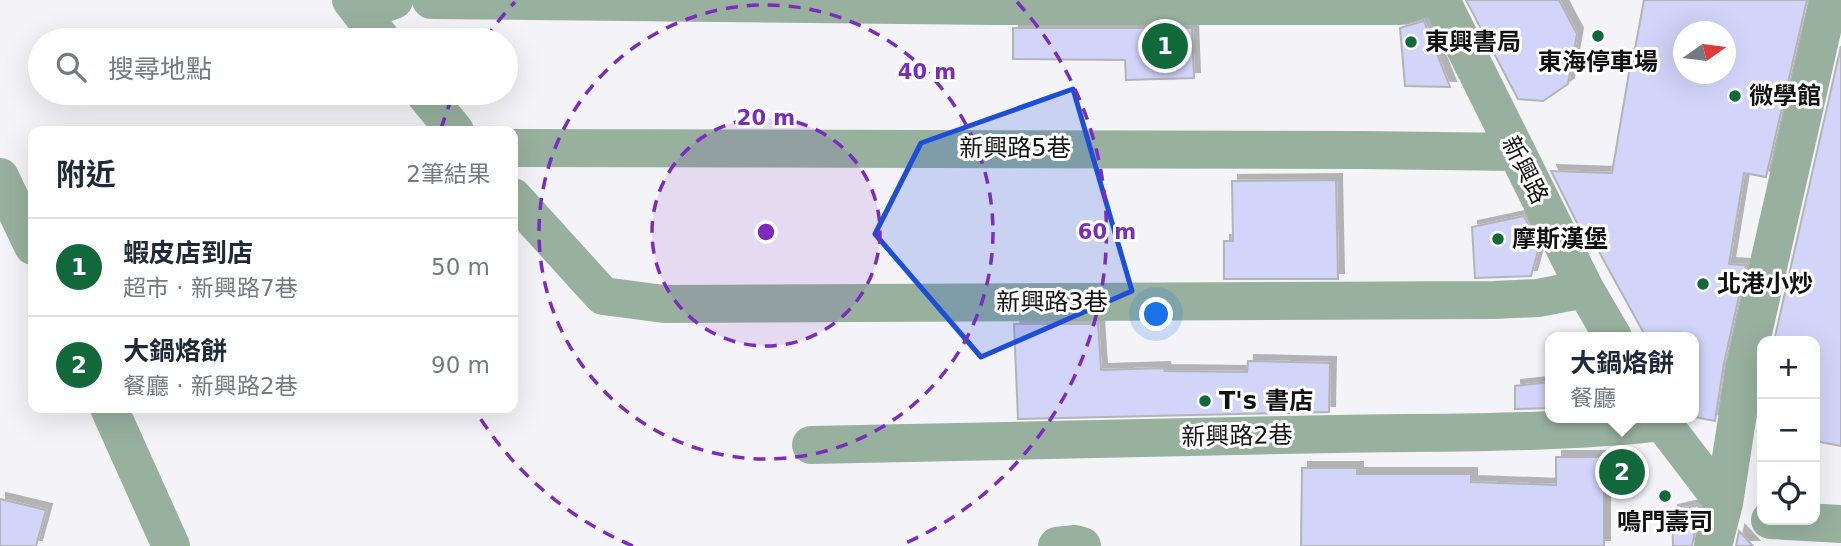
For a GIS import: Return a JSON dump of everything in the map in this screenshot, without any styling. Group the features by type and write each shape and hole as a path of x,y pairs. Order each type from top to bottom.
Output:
{"street":[{"path":"431,0 1401,6 1419,0"},
{"name":"新興路","path":"1441,0 1585,289 1610,332"},
{"path":"1713,546 1724,503 1745,368 1829,0"},
{"path":"434,105 451,126"},
{"name":"新興路5巷","path":"518,148 1517,152"},
{"path":"0,177 28,236"},
{"name":"新興路3巷","path":"518,202 603,296 664,304 1494,300 1538,298 1585,289"},
{"path":"111,413 171,546"},
{"name":"新興路2巷","path":"811,445 1378,433 1501,433 1594,429 1639,423"},
{"path":"1663,423 1724,503 1757,515"},
{"path":"1820,523 1841,524"},
{"path":"1058,546 1082,546"}],"highlighted area":[{"path":"1073,89 1132,291 981,357 875,234 921,143"}],"building":[{"path":"1466,0 1559,0 1577,34 1568,84 1543,101 1518,99"},
{"path":"1644,0 1807,0 1766,177 1744,173 1729,264 1746,265 1724,363 1715,421 1699,418 1699,332 1643,332 1592,239 1588,245 1551,171 1612,173"},
{"path":"1424,21 1450,87 1405,86 1400,28"},
{"path":"1013,28 1192,28 1194,78 1126,80 1125,60 1013,59"},
{"path":"1841,46 1841,446 1820,442 1820,336 1775,336"},
{"path":"1336,180 1338,279 1224,279 1224,241 1233,241 1232,181"},
{"path":"1524,216 1539,247 1531,276 1475,278 1472,227"},
{"path":"1014,324 1098,324 1101,370 1164,368 1165,371 1247,372 1248,361 1330,363 1329,412 1018,419"},
{"path":"1545,383 1545,408 1515,409 1515,386"},
{"path":"1556,457 1604,457 1604,546 1301,546 1302,468 1357,468 1357,474 1471,474 1471,482 1556,485"},
{"path":"0,499 46,510 36,546 0,546"},
{"path":"1698,505 1700,508 1692,546 1673,546 1672,511"},
{"path":"1739,531 1753,546 1736,546"}],"place":[{"name":"東海停車場","path":"1598,36"},
{"name":"東興書局","path":"1411,42"},
{"name":"蝦皮店到店","path":"1165,46"},
{"name":"微學館","path":"1735,96"},
{"name":"摩斯漢堡","path":"1498,239"},
{"name":"北港小炒","path":"1703,284"},
{"name":"T's 書店","path":"1205,401"},
{"name":"大鍋烙餅","path":"1622,472"},
{"name":"鳴門壽司","path":"1665,496"}]}
